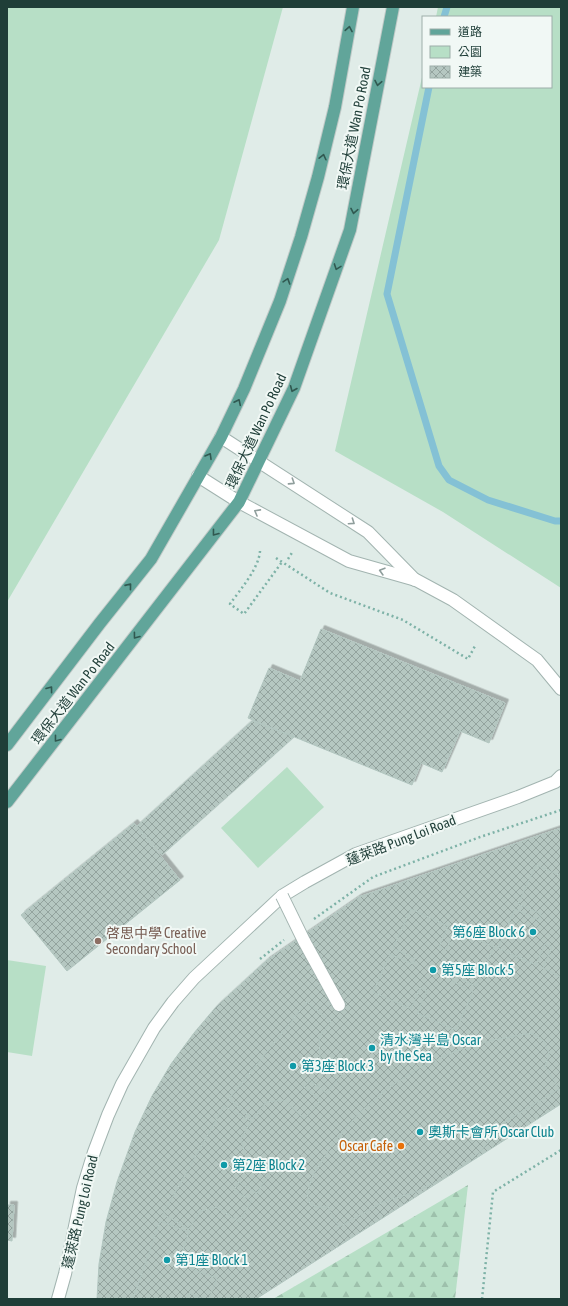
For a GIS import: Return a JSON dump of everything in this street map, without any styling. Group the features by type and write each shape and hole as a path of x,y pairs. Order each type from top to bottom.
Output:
{"main road":[{"name":"環保大道 Wan Po Road","path":"7,745 151,559 221,437 244,389 277,308 301,237 318,178 335,107 353,7"},
{"name":"環保大道 Wan Po Road","path":"7,802 240,502 294,388 350,230 393,7"}],"street":[{"path":"221,437 368,532 416,580"},
{"path":"198,476 240,502 349,561 416,580 454,600 537,660 561,689"},
{"name":"蓬萊路 Pung Loi Road","path":"58,1299 65,1274 83,1188 94,1152 108,1115 122,1084 154,1028 173,1002 194,978 282,896 356,854 525,794 555,782 561,776"},
{"path":"282,896 304,941 339,1005"}],"path":[{"path":"260,551 260,556 256,565 230,604 244,614 282,562"},
{"path":"288,559 293,551"},
{"path":"276,558 330,593 403,620 468,659 475,646"},
{"path":"309,922 373,877 480,837 561,810"},
{"path":"260,959 284,940"},
{"path":"482,1299 493,1192 561,1150"}],"green space":[{"path":"7,7 283,7 219,240 7,602"},
{"path":"438,7 561,7 561,588 443,512 335,451 422,77 422,88 552,88 552,16 436,16"},
{"path":"287,767 324,807 258,868 221,828"},
{"path":"7,960 46,966 32,1056 7,1052"},
{"path":"468,1185 455,1299 273,1299"}],"building":[{"path":"321,629 505,703 489,743 460,731 442,772 421,763 412,785 248,718 269,668 300,681"},
{"path":"252,721 294,737 162,855 137,826"},
{"path":"134,823 180,880 67,971 21,915"},
{"name":"清水灣半島 Oscar by the Sea","path":"561,828 561,1104 256,1299 97,1299 99,1264 106,1222 117,1182 135,1132 152,1096 171,1064 216,1007 266,961 359,897"},
{"name":"第6座 Block 6","path":"536,865 561,876 561,977 543,968 552,947 545,944 536,965 498,948 515,909 538,920 541,914 518,904"},
{"name":"第5座 Block 5","path":"411,909 448,926 439,947 446,950 455,929 494,947 476,986 454,976 452,981 473,992 456,1030 417,1013 427,991 420,988 411,1009 373,992 390,954 413,964 415,959 393,948"},
{"name":"第3座 Block 3","path":"307,1002 331,1022 319,1037 320,1058 342,1075 326,1093 310,1080 304,1087 321,1100 304,1119 284,1100 266,1102 253,1119 229,1099"},
{"name":"奧斯卡會所 Oscar Club","path":"532,1033 544,1041 549,1054 545,1066 559,1089 506,1121 481,1151 452,1174 416,1192 385,1201 339,1227 328,1207 316,1207 309,1202 307,1193 313,1175 334,1142 359,1113 388,1088 421,1067 456,1051 493,1040"},
{"name":"第2座 Block 2","path":"224,1106 251,1121 241,1139 246,1158 270,1172 257,1193 239,1182 234,1190 252,1201 239,1222 217,1207 200,1211 189,1229 163,1214"},
{"path":"7,1205 14,1205 12,1241 7,1240"},
{"name":"第1座 Block 1","path":"160,1221 189,1232 183,1250 191,1269 217,1278 209,1299 204,1299 189,1293 187,1299 133,1299"}],"waterway":[{"path":"444,16 447,7"},
{"path":"429,88 387,294 439,466 449,480 488,500 555,521 561,521"}],"place":[{"name":"第6座 Block 6","path":"533,932"},
{"name":"啓思中學 Creative Secondary School","path":"98,941"},
{"name":"第5座 Block 5","path":"433,970"},
{"name":"清水灣半島 Oscar by the Sea","path":"372,1048"},
{"name":"第3座 Block 3","path":"293,1066"},
{"name":"奧斯卡會所 Oscar Club","path":"420,1132"},
{"name":"Oscar Cafe","path":"401,1146"},
{"name":"第2座 Block 2","path":"224,1165"},
{"name":"第1座 Block 1","path":"167,1260"}]}
